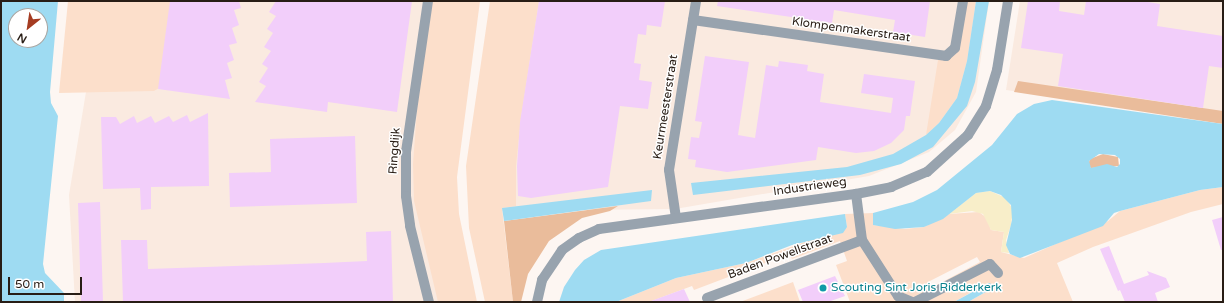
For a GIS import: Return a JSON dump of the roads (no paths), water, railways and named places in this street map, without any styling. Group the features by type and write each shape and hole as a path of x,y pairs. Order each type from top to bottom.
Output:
{"street":[{"name":"Ringdijk","path":"428,1 406,151 406,196 410,226 429,302"},
{"name":"Keurmeesterstraat","path":"676,218 669,170 696,1"},
{"name":"Klompenmakerstraat","path":"693,20 946,56 955,48 963,1"},
{"name":"Industrieweg","path":"537,302 542,280 551,264 562,250 579,238 599,229 856,194 891,187 927,172 948,155 974,128 992,90 1008,1"},
{"path":"856,194 862,240 898,296 912,302"},
{"name":"Baden Powellstraat","path":"706,298 862,240"},
{"path":"915,302 990,264 998,273"}],"water":[{"path":"1,1 58,1 50,92 51,103 58,116 43,264 45,273 64,293 64,302 1,302"},
{"path":"976,1 989,1 975,82 967,106 933,147 901,164 860,175 693,195 691,183 847,167 893,154 926,135 939,123 957,98 967,61"},
{"path":"1052,100 1223,124 1223,187 1200,190 1114,213 1103,226 1020,258 1010,254 1006,245 1012,220 1011,205 1001,195 990,191 976,193 943,219 924,227 895,229 873,225 873,213 913,202 937,190 992,145 1017,114 1034,104","holes":["1099,154 1115,155 1120,159 1120,164 1117,167 1107,164 1091,168 1089,161"]},
{"path":"652,190 651,201 504,221 502,208"},
{"path":"845,214 847,227 843,233 792,245 746,263 676,278 616,302 559,302 564,287 575,270 584,260 601,250"},
{"path":"989,283 994,285 991,289 968,302 954,302"}],"place":[{"name":"Scouting Sint Joris Ridderkerk","path":"823,288"}]}
